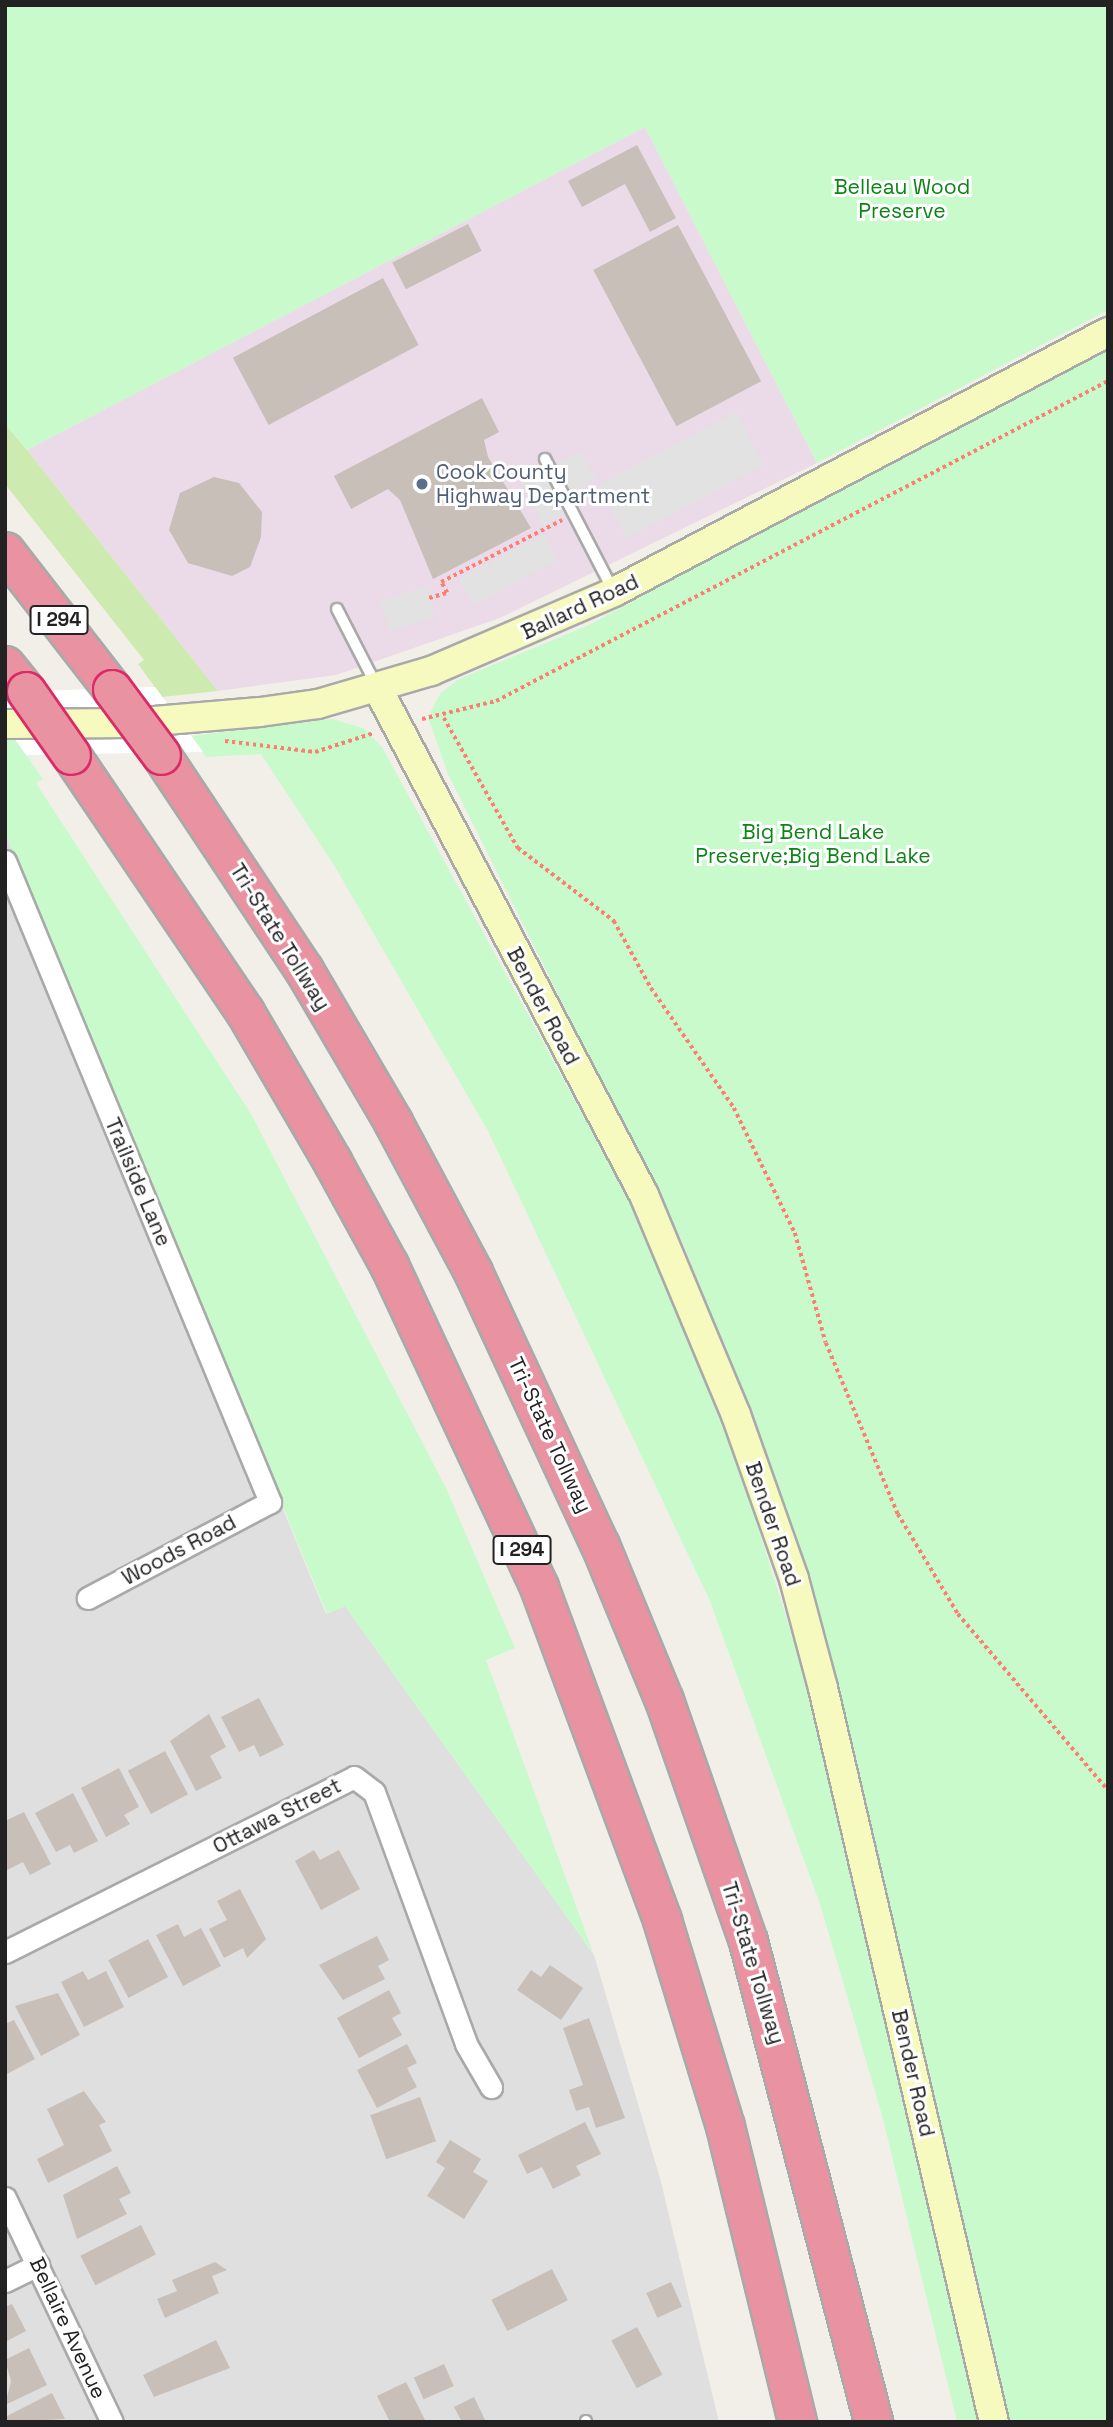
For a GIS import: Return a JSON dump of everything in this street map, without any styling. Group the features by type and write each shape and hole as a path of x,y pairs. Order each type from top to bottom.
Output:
{"highway":[{"name":"Tri-State Tollway","path":"5,551 161,755 297,959 393,1122 472,1272 596,1534 664,1700 748,1941 873,2422"},
{"name":"I 294","path":"15,678 71,755 245,1012 332,1161 389,1265 539,1587 604,1750 670,1946 725,2126 797,2422"}],"street":[{"name":"Ballard Road","path":"5,723 131,723 260,712 378,689 614,592 1108,332"},
{"name":"Bender Road","path":"378,689 489,905 644,1195 698,1315 794,1579 994,2422"},
{"name":"Trailside Lane","path":"5,861 270,1502"},
{"name":"Woods Road","path":"88,1598 270,1502"},
{"name":"Ottawa Street","path":"5,1952 354,1777 374,1792 466,2044 491,2087"},
{"name":"Bellaire Avenue","path":"5,2198 112,2422"},
{"path":"5,2280 38,2264"}],"lane":[{"path":"545,460 614,592"},
{"path":"337,610 378,689"}],"path":[{"path":"1108,381 560,670 444,718 518,848 614,921 634,947 651,988 734,1108 795,1233 826,1343 898,1514 958,1614 1108,1790"},
{"path":"429,598 447,593 441,582 573,515"}],"shaded area":[{"path":"645,127 817,463 500,618 336,675 218,691 27,450"},
{"path":"736,412 764,465 626,538 598,485"},
{"path":"581,451 596,479 564,496 571,511 543,526 521,483"},
{"path":"543,534 557,560 473,605 459,579"},
{"path":"426,587 435,617 389,631 380,601"},
{"path":"5,832 326,1614 345,1606 594,1955 660,2178 719,2422 5,2422"}],"green space":[{"name":"Belleau Wood Preserve","path":"5,5 1108,5 1108,310 817,463 645,127 27,450 5,424"},
{"name":"Big Bend Lake Preserve;Big Bend Lake","path":"1108,345 1108,2422 1008,2422 829,1655 776,1482 685,1248 448,774 428,717 440,694 459,679 589,625"},
{"path":"5,424 218,691 162,697 138,664 144,660 5,484"},
{"path":"332,719 363,728 382,747 627,1196 726,1426 807,1683 978,2422 957,2422 882,2115 821,1907 710,1601 488,1131 334,865 261,754 206,757 192,736"},
{"path":"5,735 12,735 43,779 36,783 251,1114 446,1488 515,1648 486,1660 594,1955 345,1606 327,1614 5,832"}],"pier":[{"path":"155,687 203,752 26,755 5,725 5,692"}],"building":[{"path":"637,145 676,218 650,232 625,184 582,207 568,181"},
{"path":"468,224 482,251 406,289 392,263"},
{"path":"678,225 761,381 676,426 593,270"},
{"path":"383,278 419,345 269,425 233,358"},
{"name":"Cook County Highway Department","path":"482,398 499,432 484,440 488,457 531,528 433,579 400,500 388,489 351,509 334,476"},
{"path":"214,477 239,483 262,512 261,537 250,567 232,576 188,563 169,530 180,493"},
{"path":"259,1698 284,1745 260,1757 254,1745 239,1752 221,1717"},
{"path":"209,1714 226,1747 210,1756 222,1778 196,1791 170,1741"},
{"path":"165,1751 188,1794 151,1814 128,1771"},
{"path":"119,1768 139,1807 124,1815 130,1824 106,1837 81,1788"},
{"path":"73,1793 98,1841 74,1853 70,1845 56,1852 35,1813"},
{"path":"24,1812 51,1864 30,1875 23,1862 5,1871 5,1821"},
{"path":"314,1850 320,1860 339,1850 360,1889 321,1910 295,1861"},
{"path":"240,1889 266,1939 247,1958 243,1948 224,1958 209,1929 227,1920 217,1901"},
{"path":"178,1924 184,1937 201,1928 221,1966 183,1986 156,1935"},
{"path":"377,1936 389,1960 378,1966 385,1979 343,2000 319,1965"},
{"path":"148,1939 168,1977 128,1998 108,1960"},
{"path":"550,1965 583,1988 561,2020 517,1990 531,1970 541,1977"},
{"path":"83,1971 88,1980 106,1971 124,2007 84,2027 61,1982"},
{"path":"389,1990 401,2013 392,2018 402,2035 359,2058 337,2018"},
{"path":"58,1993 80,2035 41,2056 15,2006"},
{"path":"589,2018 625,2118 596,2128 589,2107 576,2111 569,2090 583,2085 563,2028"},
{"path":"14,2020 35,2059 5,2075 5,2024"},
{"path":"407,2044 417,2063 407,2068 417,2087 377,2108 357,2070"},
{"path":"84,2091 106,2122 99,2125 112,2151 48,2183 37,2159 64,2145 47,2109"},
{"path":"420,2097 436,2141 386,2159 370,2115"},
{"path":"585,2122 601,2154 576,2166 581,2175 553,2189 542,2167 527,2174 518,2155"},
{"path":"450,2140 481,2159 473,2172 488,2181 464,2219 427,2196 445,2168 436,2162"},
{"path":"117,2166 131,2193 119,2199 127,2214 77,2239 63,2195"},
{"path":"141,2225 156,2254 95,2285 80,2256"},
{"path":"215,2262 227,2270 212,2276 219,2293 165,2318 157,2299 177,2291 172,2280"},
{"path":"552,2269 568,2300 507,2331 491,2300"},
{"path":"671,2282 682,2307 657,2318 646,2293"},
{"path":"12,2304 26,2331 5,2342 5,2307"},
{"path":"637,2327 662,2375 637,2388 611,2341"},
{"path":"216,2340 230,2368 154,2397 143,2375"},
{"path":"29,2348 47,2385 5,2405 11,2381 5,2360"},
{"path":"444,2364 454,2386 424,2399 414,2377"},
{"path":"406,2382 426,2422 390,2422 377,2396"},
{"path":"52,2393 65,2419 5,2422 5,2417"},
{"path":"474,2397 486,2422 462,2422 454,2407"}],"place":[{"name":"Cook County Highway Department","path":"422,484"}]}
